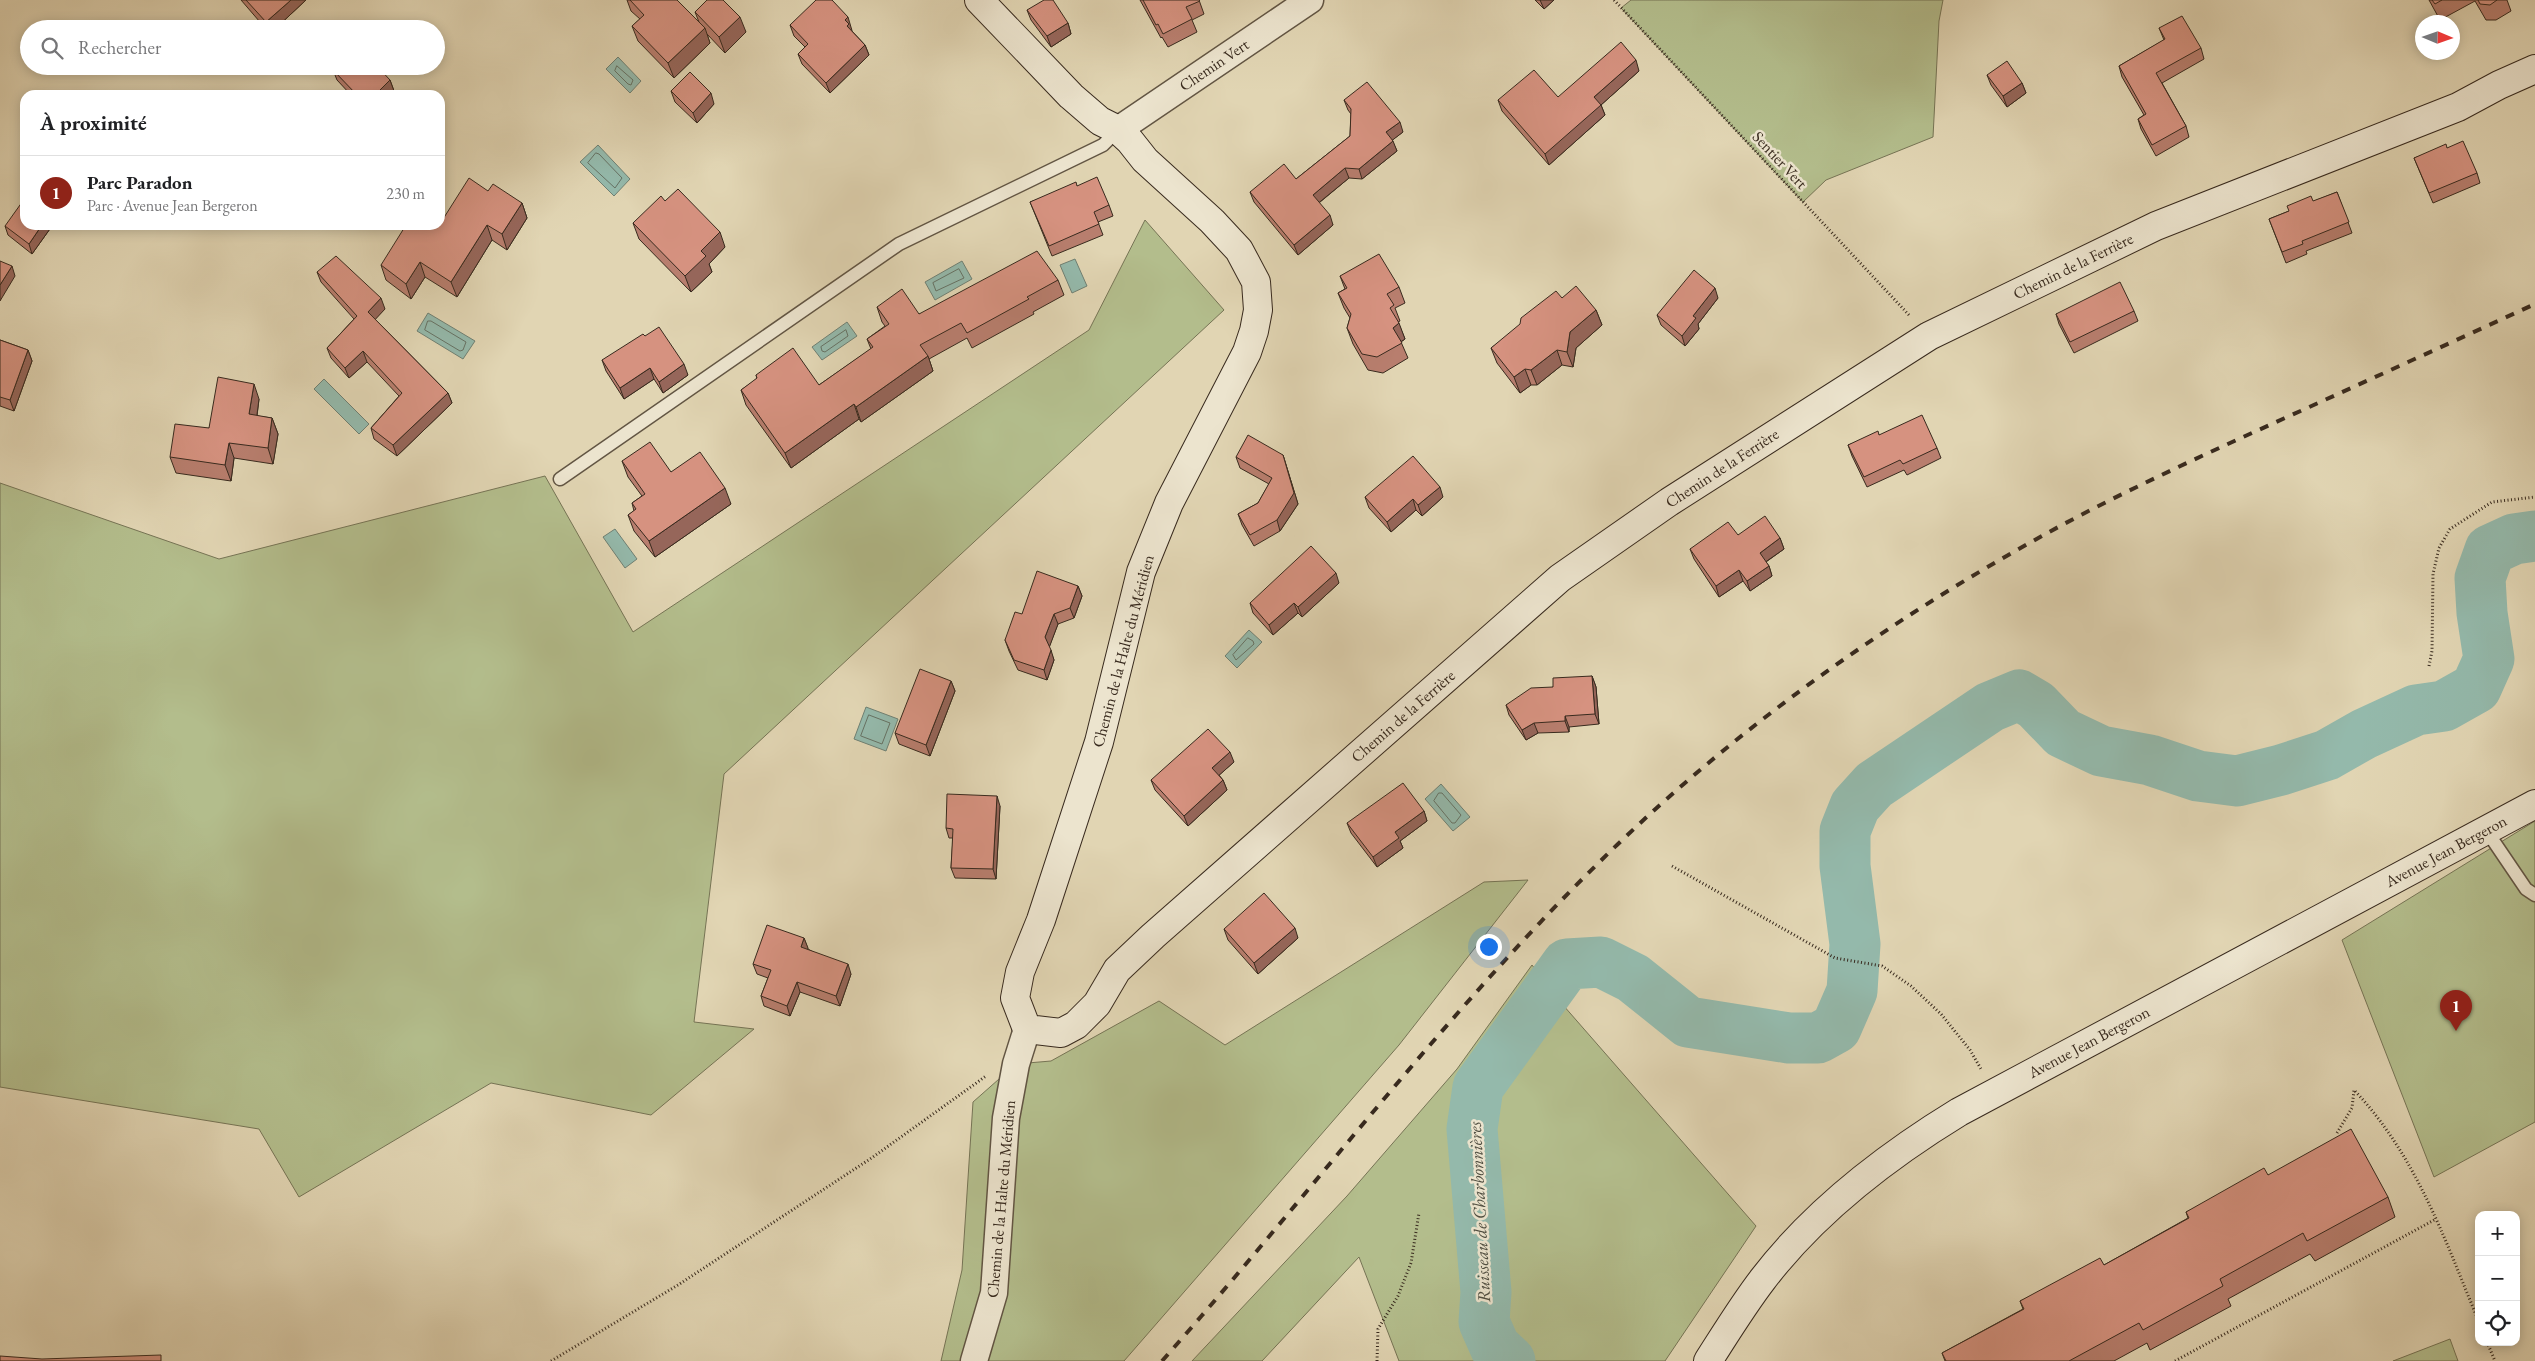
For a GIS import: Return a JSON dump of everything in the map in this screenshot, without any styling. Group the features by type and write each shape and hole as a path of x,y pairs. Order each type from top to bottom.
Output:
{"street":[{"name":"Chemin de la Halte du Méridien","path":"974,1361 994,1293 1006,1118 1016,1064 1027,1029 1015,998 1020,972 1041,920 1099,742 1142,572 1169,503 1246,352 1254,331 1258,310 1256,282 1239,250 1146,160 1130,140 1118,130 1100,121 1071,96 979,0"},
{"name":"Chemin Vert","path":"1118,130 1310,0"},
{"name":"Chemin de la Ferrière","path":"1027,1029 1061,1033 1076,1026 1097,1004 1117,970 1153,936 1560,578 1669,502 1929,336 2156,226 2458,107 2498,85 2535,69"},
{"name":"Avenue Jean Bergeron","path":"1708,1361 1764,1278 1837,1201 1907,1144 1959,1112 2535,804"}],"lane":[{"path":"560,479 898,244 1103,145 1118,130"},
{"path":"2486,830 2526,889 2535,895"}],"path":[{"name":"Sentier Vert","path":"1614,0 1929,336"},
{"path":"2429,666 2432,651 2433,574 2439,548 2450,529 2492,502 2535,497"},
{"path":"1672,866 1835,958 1882,966 1911,986 1941,1014 1970,1050 1993,1094"},
{"path":"551,1361 678,1284 873,1157 985,1077 991,1070"},
{"path":"2337,1133 2352,1108 2354,1090 2376,1114 2405,1156 2436,1218 2475,1312"},
{"path":"1377,1361 1378,1328 1398,1296 1412,1263 1419,1213"},
{"path":"2175,1361 2436,1218"},
{"path":"2489,1346 2495,1361"}],"green space":[{"path":"1631,0 1943,0 1939,21 1933,137 1826,180 1803,202 1621,8"},
{"path":"1145,220 1224,310 724,774 694,1022 754,1029 651,1115 491,1083 299,1197 259,1129 0,1087 0,483 219,559 545,476 633,632 1089,330"},
{"path":"2535,821 2535,1122 2434,1177 2342,940"},
{"path":"1528,880 1399,1045 1124,1361 941,1361 962,1270 973,1102 1016,1064 1051,1061 1159,1001 1225,1045 1484,882"},
{"path":"1532,965 1563,1005 1756,1226 1665,1361 1399,1361 1359,1257 1262,1361 1192,1361 1347,1196 1457,1069"},
{"path":"2450,1339 2458,1361 2393,1361"}],"water":[{"path":"618,57 641,81 630,93 606,69"},
{"path":"598,145 630,179 614,196 580,162"},
{"path":"1075,259 1087,286 1072,293 1060,265"},
{"path":"962,261 972,279 935,300 925,282"},
{"path":"428,313 475,341 463,359 417,331"},
{"path":"847,322 857,336 822,360 812,347"},
{"path":"324,379 369,424 359,434 314,389"},
{"path":"615,529 637,559 625,568 603,537"},
{"path":"1249,630 1262,642 1237,668 1225,656"},
{"path":"866,707 898,719 886,751 854,739"},
{"path":"1441,784 1470,817 1453,831 1425,799"}],"building":[{"path":"246,0 291,0 268,20 264,20"},
{"path":"630,0 677,0 705,28 668,63 632,26 644,15"},
{"path":"707,0 723,0 740,17 719,37 695,12"},
{"path":"816,0 832,0 848,17 845,20 849,24 847,26 865,45 826,83 798,54 808,44 790,25"},
{"path":"1044,0 1053,0 1068,23 1047,36 1027,10"},
{"path":"1143,0 1200,1 1186,7 1192,19 1163,34"},
{"path":"2432,0 2442,0 2435,4"},
{"path":"2478,0 2497,0 2490,5 2480,4"},
{"path":"2182,16 2201,48 2156,73 2186,126 2152,145 2138,119 2146,114 2119,66 2165,39 2159,28"},
{"path":"1621,42 1636,60 1594,97 1601,105 1545,154 1498,100 1534,70 1558,97"},
{"path":"2007,61 2022,83 2003,96 1987,75"},
{"path":"690,72 711,93 693,113 671,91"},
{"path":"338,75 385,75 390,80 380,90 352,90"},
{"path":"1367,82 1400,122 1386,132 1393,141 1359,169 1345,168 1313,195 1330,215 1294,245 1250,192 1284,164 1296,179 1350,136 1351,109 1344,100"},
{"path":"2463,141 2477,173 2429,193 2414,158 2446,144 2447,148"},
{"path":"1097,177 1109,205 1094,212 1099,224 1049,246 1030,202 1076,182 1077,186"},
{"path":"469,178 488,191 493,184 522,203 502,234 487,225 451,282 420,262 406,284 381,265 403,230 445,230 445,216"},
{"path":"678,189 720,232 701,251 706,256 685,276 633,223 661,196 665,201"},
{"path":"2337,192 2349,222 2302,241 2303,244 2282,252 2269,219 2289,211 2287,206 2311,196 2313,201"},
{"path":"20,205 20,230 39,230 29,244 5,226"},
{"path":"1037,251 1058,280 1027,297 1029,299 967,333 961,323 920,345 928,356 856,407 854,404 785,453 741,390 757,378 756,375 793,348 819,385 873,347 867,339 889,324 877,307 902,289 919,314"},
{"path":"1379,254 1399,287 1387,294 1394,305 1390,308 1399,323 1393,328 1402,343 1377,357 1362,354 1347,328 1351,314 1338,293 1347,288 1340,276"},
{"path":"336,256 381,298 368,312 448,393 393,445 371,428 402,393 363,351 345,368 327,348 357,316 317,272"},
{"path":"0,261 12,266 0,285"},
{"path":"1694,270 1715,288 1693,316 1696,318 1682,336 1657,315"},
{"path":"2120,282 2134,311 2070,342 2056,314"},
{"path":"1576,286 1596,310 1570,332 1567,352 1557,350 1531,370 1525,369 1514,377 1491,348 1520,324 1521,318 1556,291 1562,298"},
{"path":"659,327 684,364 659,382 650,368 620,388 602,360 643,334 645,336"},
{"path":"0,340 28,350 10,400 0,397"},
{"path":"218,377 254,384 249,414 272,418 268,448 229,443 225,465 170,457 175,424 209,428"},
{"path":"1922,415 1937,448 1903,464 1900,460 1864,477 1848,445 1878,431 1879,435"},
{"path":"1248,435 1283,455 1294,493 1277,520 1250,535 1238,514 1258,503 1272,478 1236,457"},
{"path":"650,442 671,472 700,452 725,488 649,541 628,515 636,509 632,503 645,494 622,461"},
{"path":"1413,456 1440,487 1418,505 1413,499 1387,522 1365,497"},
{"path":"1765,516 1780,538 1760,553 1769,566 1747,581 1739,570 1716,586 1690,549 1728,522 1738,535"},
{"path":"1311,546 1336,573 1298,607 1294,603 1269,625 1250,603"},
{"path":"1037,571 1078,586 1070,608 1054,614 1045,637 1051,650 1044,670 1014,660 1005,640 1015,612 1022,614"},
{"path":"920,669 951,681 926,745 895,733"},
{"path":"1592,676 1595,714 1565,716 1565,721 1534,723 1522,730 1506,705 1531,688 1553,687 1553,678"},
{"path":"1208,729 1230,752 1212,768 1223,780 1184,816 1151,780"},
{"path":"1403,783 1424,811 1395,832 1399,838 1373,857 1347,823"},
{"path":"947,794 997,796 993,869 951,868 953,829 946,828"},
{"path":"1264,893 1295,928 1254,963 1224,929"},
{"path":"767,925 804,938 801,947 848,964 836,996 797,982 787,1006 761,996 771,970 753,964"},
{"path":"2351,1129 2388,1197 2307,1241 2303,1233 2220,1279 2223,1286 2143,1330 2139,1323 2069,1361 1946,1361 1942,1353 2024,1309 2020,1301 2100,1258 2104,1265 2189,1218 2186,1212 2264,1168 2268,1175"},
{"path":"161,1355 161,1361 0,1361 0,1356 42,1359"}],"waterway":[{"name":"Ruisseau de Charbonnières","path":"1510,1361 1495,1347 1484,1322 1486,1292 1472,1129 1478,1087 1567,964 1601,962 1633,978 1688,1022 1789,1038 1818,1038 1836,1028 1852,991 1855,944 1845,866 1845,831 1855,806 1874,785 1990,707 2019,695 2036,705 2063,733 2101,751 2150,760 2198,776 2237,781 2281,770 2327,755 2364,734 2416,710 2444,706 2476,688 2489,659 2482,613 2480,578 2490,550 2514,539 2535,536"}],"railway":[{"path":"1162,1361 1441,1032 1557,905 1618,844 1668,798 1774,710 1830,669 1944,593 2062,525 2201,457 2535,304"}],"place":[{"name":"Parc Paradon","path":"2456,1031"}]}
